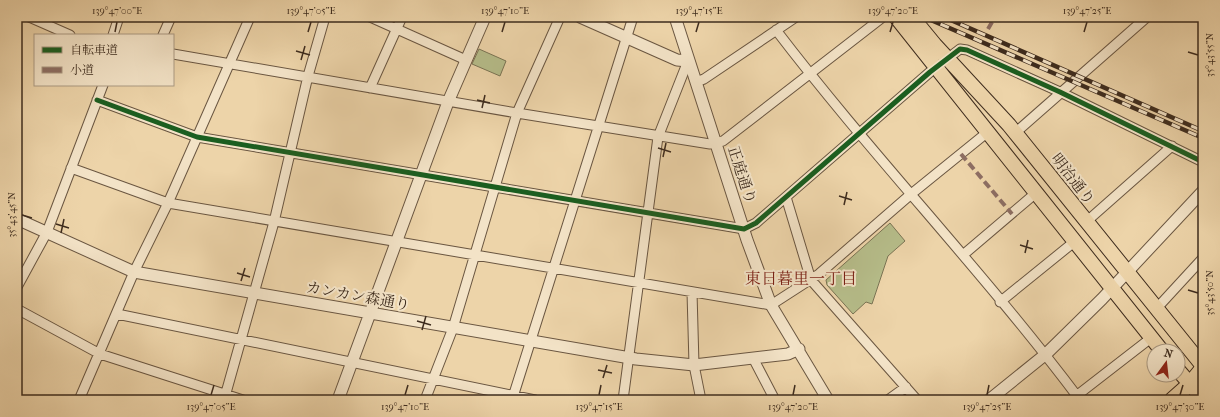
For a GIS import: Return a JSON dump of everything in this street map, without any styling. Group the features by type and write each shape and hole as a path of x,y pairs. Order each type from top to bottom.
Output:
{"highway":[{"path":"1172,400 1190,384 1203,367"}],"main road":[{"name":"明治通り","path":"896,17 1015,133 1203,367"},
{"name":"明治通り","path":"912,17 989,131 1074,242 1155,343"},
{"path":"1186,379 1201,397"}],"street":[{"path":"29,17 68,34"},
{"path":"113,34 119,17"},
{"path":"163,34 171,17"},
{"path":"80,400 134,272 168,203 250,17"},
{"path":"224,398 242,340 274,222 308,76 325,17"},
{"path":"370,17 466,60"},
{"path":"370,88 402,17"},
{"path":"338,400 448,102 485,17"},
{"path":"425,400 453,328 517,113 560,17"},
{"path":"580,17 677,60 688,61 658,137 623,400"},
{"path":"513,398 532,342 633,17"},
{"name":"正庭通り","path":"675,17 688,61 744,229 772,305 828,400"},
{"path":"696,82 704,79 796,17"},
{"path":"174,54 308,76 448,102 658,137 710,144 723,141 883,17"},
{"path":"1015,133 1147,17"},
{"path":"776,30 810,74 910,195 963,255 1000,302 1046,354 1076,399 1151,338"},
{"path":"97,100 197,137 575,202 744,229 750,227 942,62 960,49 967,50 1060,92 1203,162"},
{"path":"17,287 47,232 103,86"},
{"path":"71,168 168,203 396,243 772,305 811,280 910,195 989,131"},
{"path":"1086,222 1172,146"},
{"path":"989,400 1046,354 1112,290 1203,191"},
{"path":"963,255 1037,192"},
{"path":"786,197 811,280 917,400"},
{"name":"カンカン森通り","path":"17,219 134,272 532,342 629,358 694,365 788,354 799,349"},
{"path":"1000,302 1074,242"},
{"path":"1157,308 1203,258"},
{"path":"692,292 694,365 701,400"},
{"path":"17,309 100,354 224,398 243,400"},
{"path":"117,314 433,379 513,398 534,400"},
{"path":"753,358 775,400"},
{"path":"888,400 906,386"}],"green space":[{"path":"479,49 506,61 500,76 472,64"},
{"path":"890,223 905,241 888,256 872,304 866,302 853,314 827,285 826,280"}],"railway":[{"path":"924,17 1203,138"},
{"path":"944,17 1203,131"}],"marked path":[{"path":"988,29 995,17"},
{"path":"961,154 1012,214"}],"cycle path":[{"path":"97,100 197,137 744,229 756,223 930,72 960,49 967,50 1060,92 1203,162"}],"district":[{"name":"東日暮里一丁目","path":"801,278"}]}
